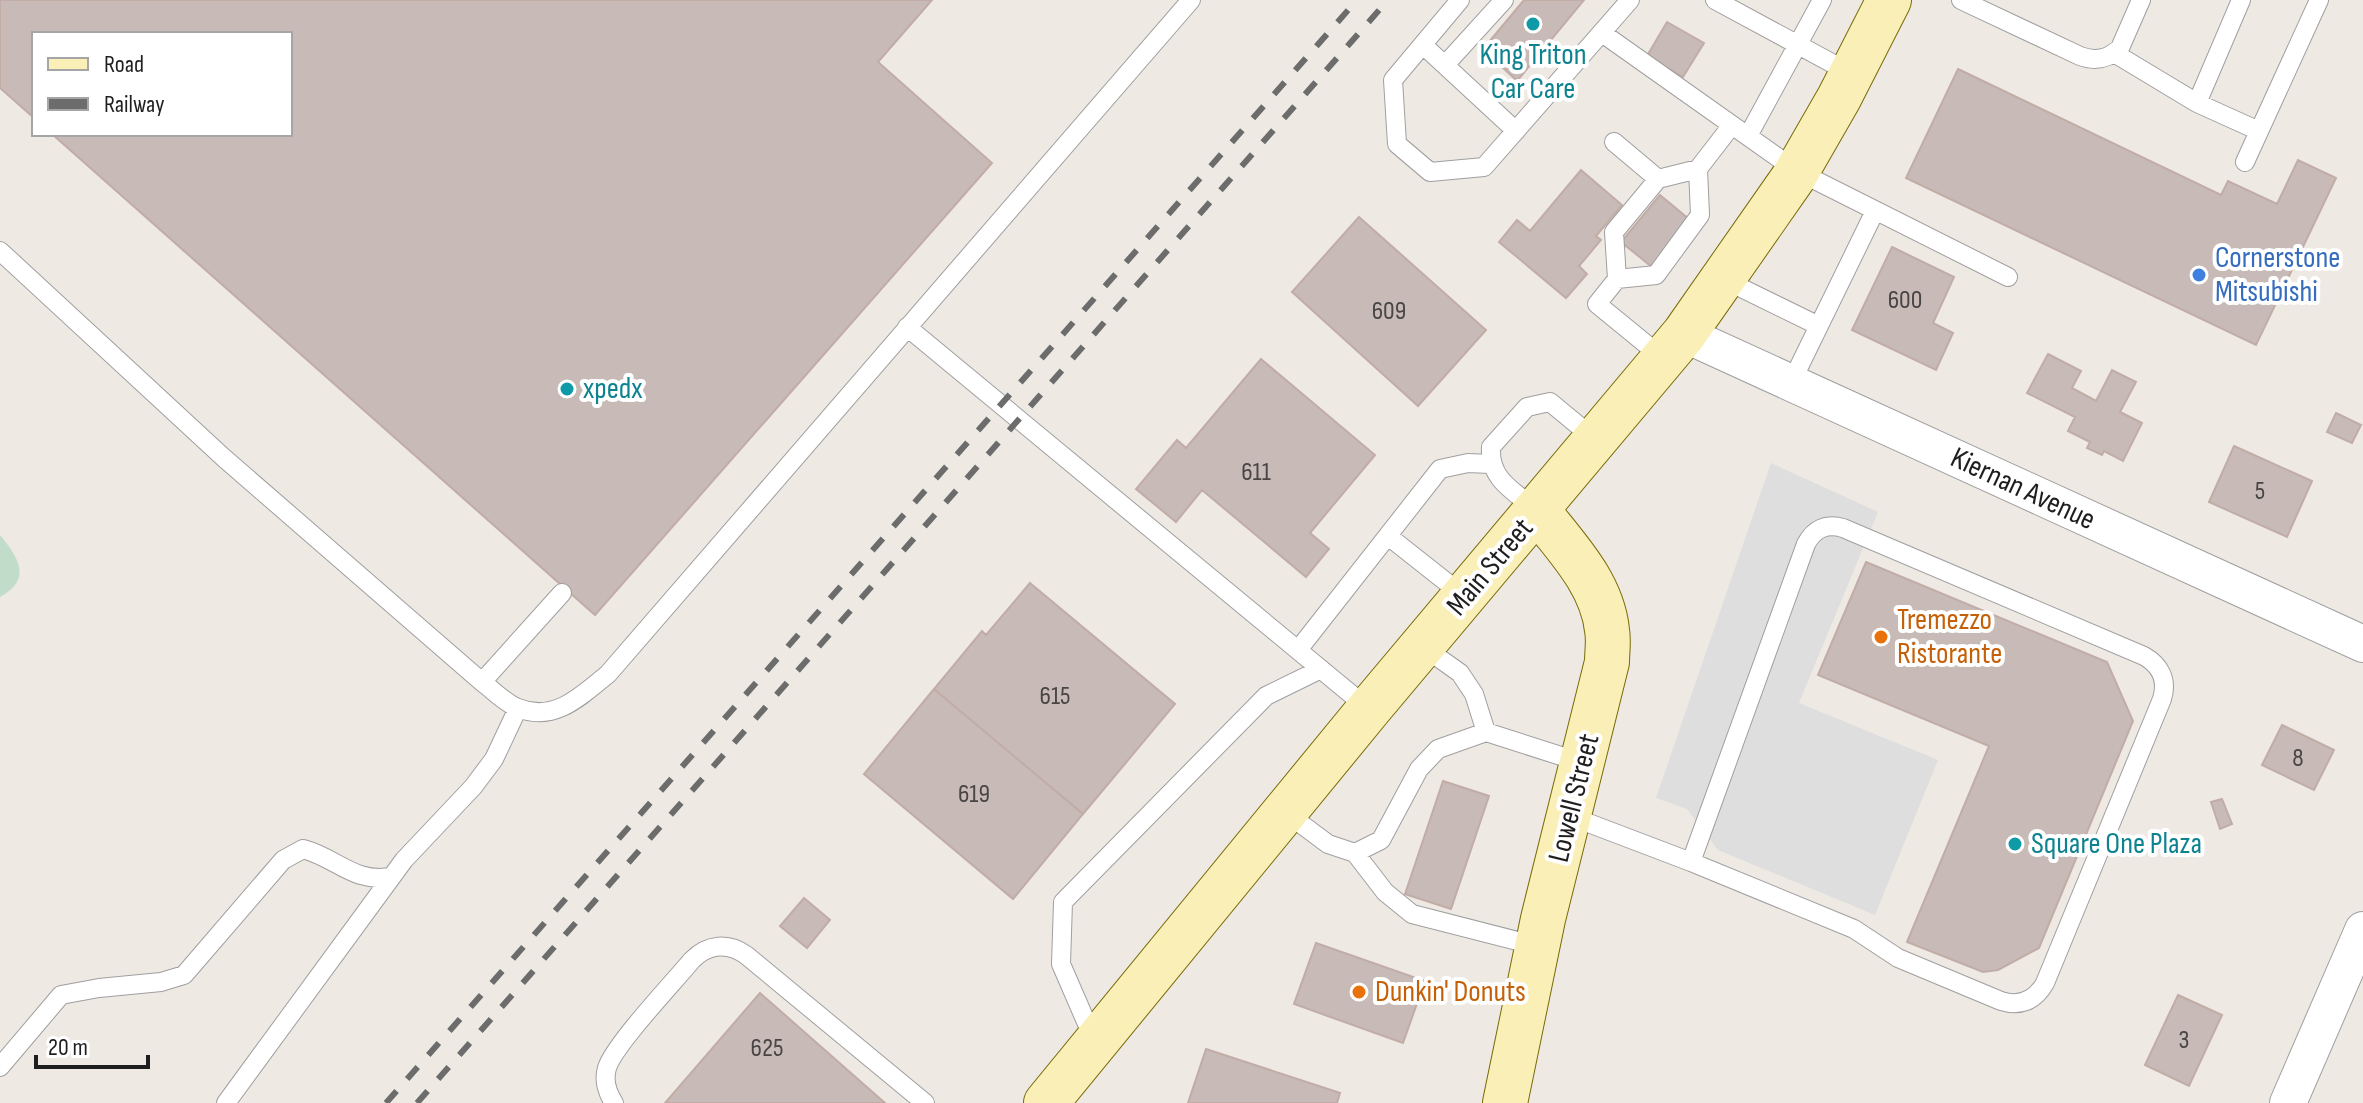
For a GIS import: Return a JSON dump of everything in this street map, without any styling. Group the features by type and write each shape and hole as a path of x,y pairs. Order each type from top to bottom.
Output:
{"main road":[{"name":"Main Street","path":"1046,1103 1369,709 1674,346 1797,171 1852,74 1889,0"},
{"name":"Lowell Street","path":"1505,1103 1537,946 1607,662 1607,631 1601,602 1586,573 1538,511"}],"street":[{"name":"Kiernan Avenue","path":"1674,346 1791,383 2363,644"},
{"path":"2288,1103 2363,930"}],"lane":[{"path":"0,251 224,458 482,682 518,708 546,713 560,710 608,674 1191,0"},
{"path":"1460,0 1393,80 1397,144 1430,172 1484,167 1602,33 1623,3"},
{"path":"1445,65 1504,0"},
{"path":"1715,0 1852,74"},
{"path":"1748,136 1822,0"},
{"path":"1961,0 1998,8 2089,59 2098,60 2114,53 2125,40 2141,0"},
{"path":"2197,103 2241,0"},
{"path":"2245,162 2319,0"},
{"path":"1602,33 1797,171 2008,277"},
{"path":"1423,45 1516,131"},
{"path":"2114,53 2197,103 2259,131"},
{"path":"1674,346 1597,304 1617,279 1614,232 1658,179 1698,169 1732,125"},
{"path":"1614,142 1658,179"},
{"path":"1617,279 1656,275 1700,215 1698,169"},
{"path":"1791,383 1875,211"},
{"path":"1723,279 1819,326"},
{"path":"907,327 1369,709"},
{"path":"1538,511 1500,480 1490,464 1491,447 1527,407 1550,402 1596,440"},
{"path":"1298,650 1440,469 1468,463 1490,464"},
{"path":"1570,816 1854,929 1898,958 2001,1001 2018,1003 2034,997 2045,983 2162,699 2164,682 2158,666 2144,656 1843,528 1824,526 1813,533 1806,544 1691,862"},
{"path":"1388,536 1465,596"},
{"path":"482,682 562,593"},
{"path":"1422,646 1460,673 1474,694 1486,732"},
{"path":"1095,1043 1061,964 1063,902 1266,696 1321,669"},
{"path":"226,1103 404,860 480,778 494,759 518,708"},
{"path":"1355,853 1381,840 1419,769 1438,749 1486,732 1583,763"},
{"path":"1285,812 1328,844 1355,853 1385,892 1412,914 1537,946"},
{"path":"0,1067 61,995 161,982 184,975 283,860 303,849 321,854 351,873 374,880 391,877"},
{"path":"614,1103 605,1078 614,1054 692,960 706,949 722,946 740,950 925,1103"}],"green space":[{"path":"0,535 17,560 19,575 10,590 0,597"}],"shaded area":[{"path":"1771,463 1878,512 1799,703 1938,760 1875,915 1718,850 1687,809 1656,798"}],"building":[{"name":"xpedx","path":"0,0 932,0 878,62 992,163 595,615 54,136 292,136 292,32 32,32 32,116 0,88"},
{"name":"King Triton Car Care","path":"1524,0 1584,0 1517,81 1483,49"},
{"path":"1667,22 1704,43 1683,77 1647,56"},
{"name":"Cornerstone Mitsubishi","path":"1958,69 2221,195 2228,181 2277,204 2298,160 2336,178 2256,345 1906,178"},
{"path":"1581,170 1622,205 1596,236 1601,240 1579,266 1587,274 1566,298 1499,242 1517,220 1530,231"},
{"path":"1660,195 1690,220 1652,267 1621,242"},
{"path":"1359,217 1486,330 1418,406 1292,292"},
{"path":"1892,247 1954,277 1933,323 1953,333 1936,370 1852,330"},
{"path":"2048,354 2081,371 2072,388 2096,401 2112,370 2136,382 2120,412 2142,423 2123,461 2104,451 2102,455 2087,448 2090,442 2068,431 2075,417 2027,393"},
{"path":"1261,359 1375,455 1310,533 1329,549 1306,577 1202,490 1176,522 1136,489 1177,440 1186,448"},
{"path":"2336,413 2361,425 2352,443 2327,432"},
{"path":"2234,446 2312,481 2287,537 2209,502"},
{"name":"Square One Plaza","path":"1866,562 2107,662 2133,721 2039,948 1998,970 1983,972 1907,942 1989,746 1818,675"},
{"path":"1030,583 1175,704 1083,814 934,689 982,631 986,635"},
{"path":"934,689 1083,814 1013,899 864,774"},
{"path":"2282,725 2334,750 2314,790 2262,765"},
{"path":"1443,781 1489,796 1451,909 1405,894"},
{"path":"2222,799 2232,824 2220,829 2211,802"},
{"path":"804,898 830,920 807,948 780,926"},
{"name":"Dunkin' Donuts","path":"1316,943 1425,981 1403,1043 1294,1004"},
{"path":"760,993 885,1103 665,1103"},
{"path":"2178,995 2222,1015 2189,1086 2145,1065"},
{"path":"1206,1049 1340,1093 1337,1103 1188,1103"}],"railway":[{"path":"386,1103 1357,0"},
{"path":"417,1103 1388,0"}],"place":[{"name":"King Triton Car Care","path":"1533,24"},
{"name":"Cornerstone Mitsubishi","path":"2199,275"},
{"name":"xpedx","path":"567,389"},
{"name":"Tremezzo Ristorante","path":"1881,637"},
{"name":"Square One Plaza","path":"2015,844"},
{"name":"Dunkin' Donuts","path":"1359,992"}]}
